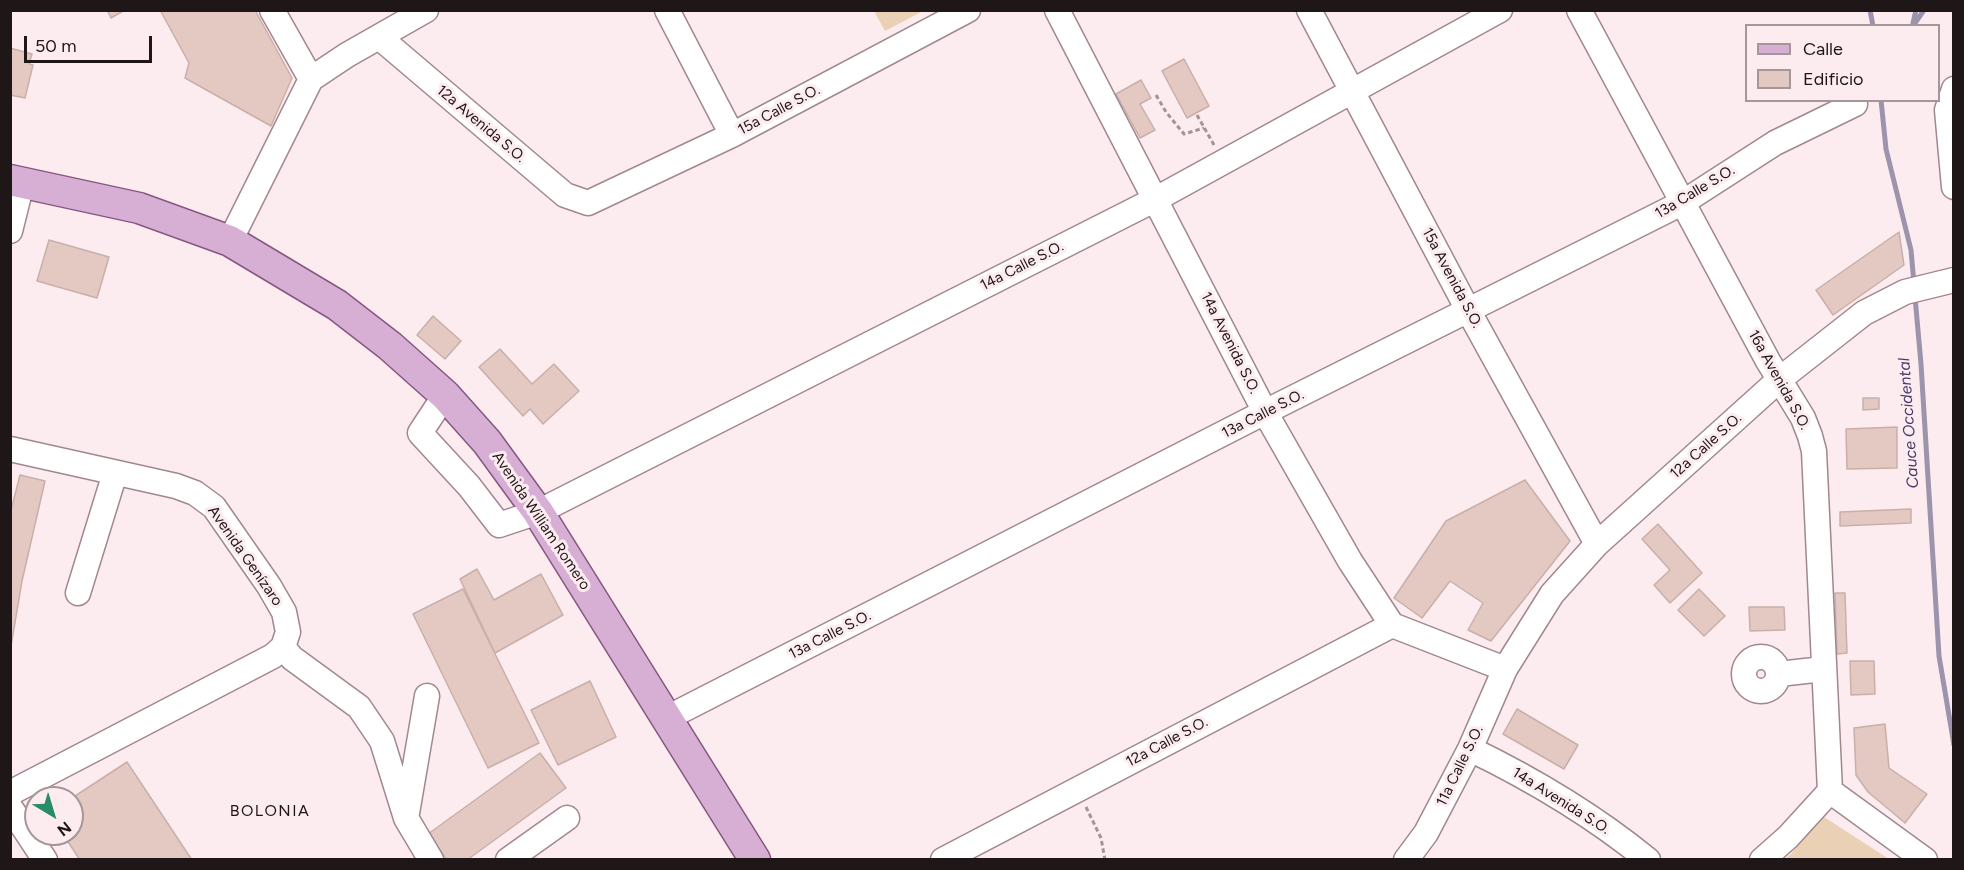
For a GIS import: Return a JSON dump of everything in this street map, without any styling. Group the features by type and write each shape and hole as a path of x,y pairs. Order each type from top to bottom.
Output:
{"main road":[{"name":"Avenida William Romero","path":"16,181 139,208 230,241 337,305 390,346 445,395 487,442 538,512 755,860"}],"street":[{"path":"272,10 311,79"},
{"path":"230,241 311,79 426,10"},
{"path":"667,10 732,135"},
{"name":"15a Calle S.O.","path":"588,203 732,135 968,10"},
{"name":"14a Avenida S.O.","path":"1057,10 1265,412 1350,561 1392,625"},
{"name":"15a Avenida S.O.","path":"1309,10 1468,310 1597,544"},
{"name":"14a Calle S.O.","path":"445,395 420,433 469,486 499,525 538,512 1156,199 1353,93 1500,10"},
{"name":"16a Avenida S.O.","path":"1579,10 1768,361 1803,418 1814,451 1830,791"},
{"name":"12a Avenida S.O.","path":"379,37 565,195 588,203"},
{"path":"1953,89 1947,110 1953,187"},
{"name":"13a Calle S.O.","path":"667,718 1265,412 1682,203 1775,143 1855,104"},
{"path":"10,231 16,181"},
{"name":"12a Calle S.O.","path":"1505,669 1552,594 1597,544 1780,379 1864,313 1905,292 1945,282"},
{"name":"Avenida Genízaro","path":"10,448 176,486 195,493 214,507 269,586 284,612 288,632 283,647"},
{"path":"78,593 115,472"},
{"path":"1392,625 1505,669"},
{"name":"12a Calle S.O.","path":"943,860 1392,625"},
{"path":"10,793 273,656 283,647 292,658 359,707 382,741 406,818 431,860"},
{"name":"11a Calle S.O.","path":"1406,860 1426,833 1470,749 1505,669"},
{"path":"1779,674 1823,669"},
{"path":"406,818 427,696"},
{"name":"14a Avenida S.O.","path":"1470,749 1552,793 1625,852 1648,860"},
{"path":"1762,860 1788,837 1830,791 1924,860"},
{"path":"10,807 45,860"},
{"path":"508,860 567,818"}],"path":[{"path":"1156,95 1184,134 1204,128"},
{"path":"1197,115 1224,162"},
{"path":"1077,789 1101,838 1105,860"}],"shaded area":[{"path":"874,11 923,11 885,31"},
{"path":"1821,815 1889,859 1784,860"}],"building":[{"path":"107,10 125,10 111,18"},
{"path":"160,10 255,10 292,78 271,126 185,78 189,63"},
{"path":"10,48 32,54 29,64 33,65 25,98 10,95"},
{"path":"1184,59 1209,106 1187,118 1162,71"},
{"path":"1141,80 1151,98 1140,104 1155,130 1140,138 1116,94"},
{"path":"1899,232 1904,265 1833,315 1816,290"},
{"path":"49,240 109,257 97,298 37,281"},
{"path":"433,316 461,341 445,359 417,335"},
{"path":"500,349 532,384 554,364 579,391 543,424 530,409 523,416 479,367"},
{"path":"1863,398 1879,398 1879,409 1863,410"},
{"path":"1897,427 1897,468 1847,469 1846,429"},
{"path":"20,475 45,481 22,581 10,652 10,514"},
{"path":"1525,480 1570,541 1491,641 1468,630 1483,603 1450,581 1422,618 1394,598 1446,521"},
{"path":"1911,509 1911,523 1840,526 1840,512"},
{"path":"1658,524 1702,573 1670,603 1654,585 1670,570 1642,539"},
{"path":"477,569 494,600 541,574 563,615 495,653 460,579"},
{"path":"463,589 539,743 488,768 413,614"},
{"path":"1699,589 1725,616 1704,636 1678,610"},
{"path":"1835,593 1845,593 1847,653 1837,654"},
{"path":"1749,607 1784,607 1785,630 1750,631"},
{"path":"1850,661 1874,661 1875,694 1851,695"},
{"path":"590,681 616,737 558,765 531,710"},
{"path":"1517,709 1578,745 1564,769 1503,734"},
{"path":"1885,724 1889,768 1927,794 1905,823 1868,792 1856,775 1854,728"},
{"path":"540,753 566,788 467,860 447,860 428,834"},
{"path":"127,762 192,860 80,860 71,846 84,846 84,790"}],"waterway":[{"name":"Cauce Occidental","path":"1870,10 1873,24"},
{"path":"1913,23 1916,10"},
{"path":"1914,24 1924,10"},
{"name":"Cauce Occidental","path":"1881,102 1886,149 1911,250 1914,284"},
{"name":"Cauce Occidental","path":"1915,297 1939,656 1954,745"}],"district":[{"name":"BOLONIA","path":"270,811"}]}
